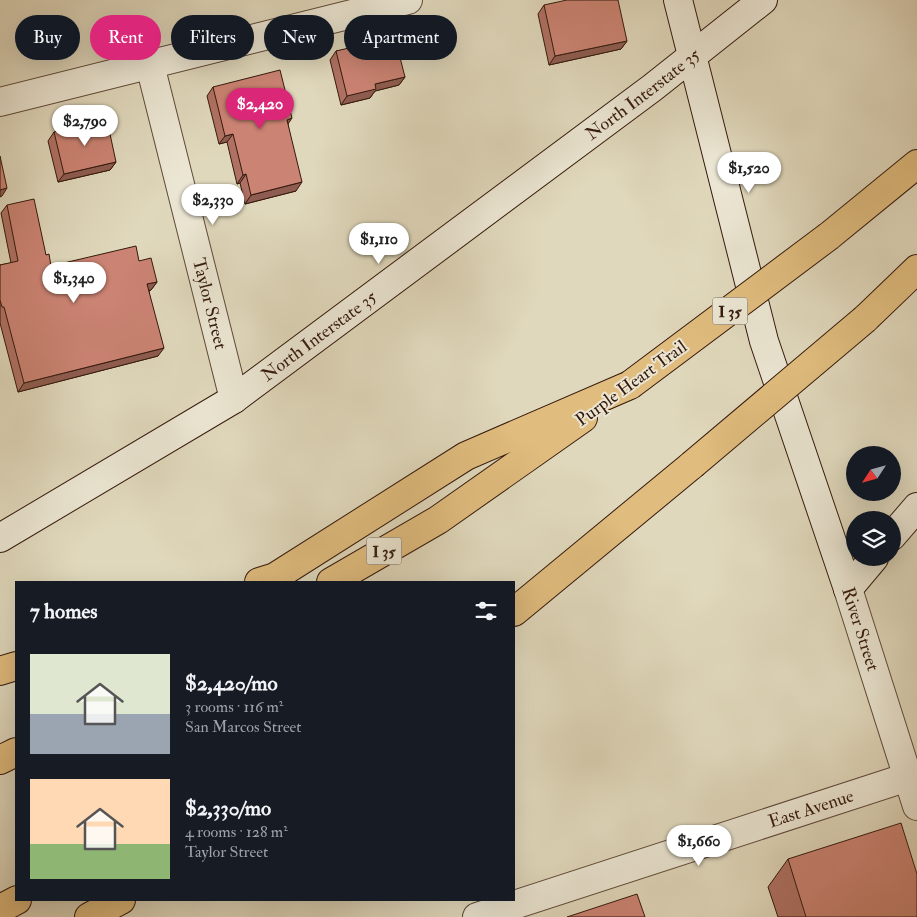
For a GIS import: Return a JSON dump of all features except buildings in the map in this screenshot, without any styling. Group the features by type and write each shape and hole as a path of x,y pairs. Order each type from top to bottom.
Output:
{"highway":[{"name":"Purple Heart Trail","path":"333,581 438,520 630,385 829,236 917,164"},
{"path":"515,611 865,319 917,269"},
{"path":"263,581 275,577 466,456 630,385"},
{"path":"515,592 692,464"},
{"path":"0,671 15,666"},
{"path":"0,760 15,752"},
{"path":"0,909 15,901"},
{"path":"89,917 119,901"}],"street":[{"path":"0,102 408,0"},
{"name":"River Street","path":"678,0 764,341 912,776 917,806"},
{"name":"North Interstate 35","path":"0,538 234,398 692,58 764,0"},
{"name":"Taylor Street","path":"150,65 234,398"},
{"path":"901,526 917,507"},
{"path":"848,589 867,566"},
{"name":"East Avenue","path":"477,917 912,776"}]}
